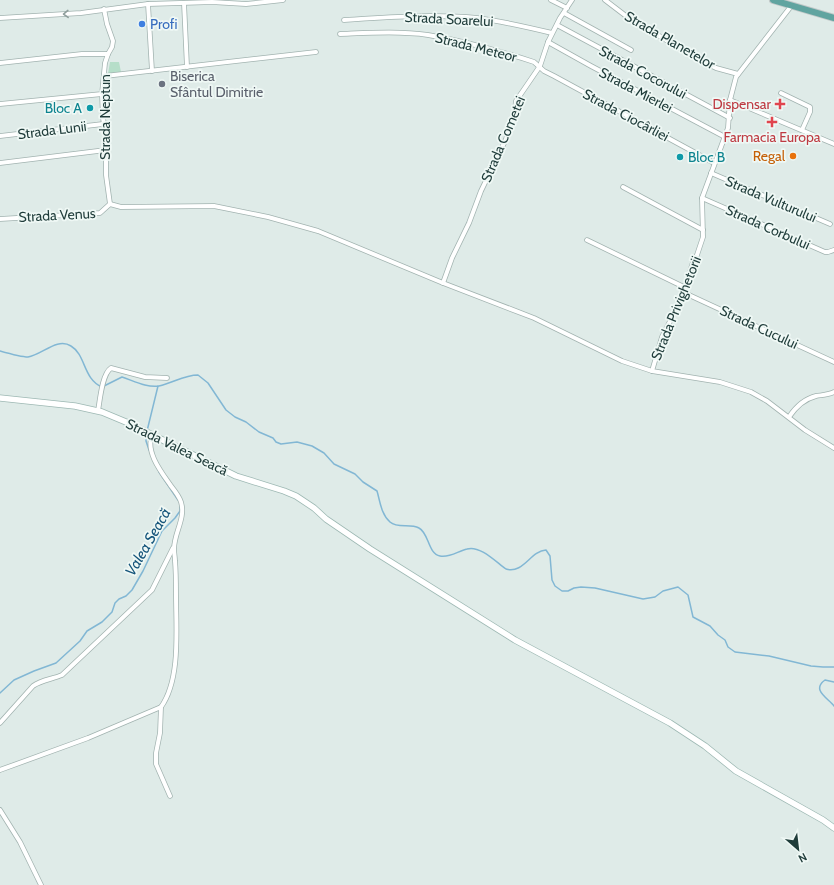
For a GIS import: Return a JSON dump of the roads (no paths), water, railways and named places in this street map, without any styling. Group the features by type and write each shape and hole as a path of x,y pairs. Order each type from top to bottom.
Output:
{"main road":[{"path":"773,0 834,18"},
{"name":"Strada Valea Seacă","path":"0,398 75,406 114,416 236,476 290,494 314,508 342,530 397,567 515,640 670,723 693,737 736,771 823,820 834,828"}],"street":[{"path":"0,18 25,15 80,13 148,4 212,2 246,4 283,0"},
{"path":"551,0 567,8"},
{"name":"Strada Cometei","path":"442,283 469,223 481,191 506,139 514,116 516,101 540,66 552,33 572,0"},
{"name":"Strada Planetelor","path":"604,0 626,16 701,61 716,68 738,74"},
{"path":"184,3 187,67"},
{"path":"148,4 152,71"},
{"name":"Strada Privighetorii","path":"652,371 662,337 684,294 692,265 703,237 702,198 730,118 730,100 738,74 792,6"},
{"name":"Strada Neptun","path":"104,9 113,41 105,63 105,76 102,94 103,124 106,138 106,175 110,204"},
{"name":"Strada Cocorului","path":"564,13 631,50"},
{"name":"Strada Soarelui","path":"344,20 457,16 502,22 552,33"},
{"name":"Strada Cocorului","path":"557,25 730,118"},
{"name":"Strada Meteor","path":"340,34 375,33 427,35 494,50 534,62 540,66"},
{"name":"Strada Mierlei","path":"548,42 724,137"},
{"path":"105,76 316,52"},
{"path":"0,63 82,54 108,54"},
{"name":"Strada Ciocârliei","path":"540,66 544,71 714,163"},
{"path":"781,93 810,107 810,112 802,130"},
{"path":"0,104 102,94"},
{"path":"730,100 834,144"},
{"name":"Strada Lunii","path":"0,136 103,124"},
{"path":"0,163 106,150"},
{"name":"Strada Vulturului","path":"711,173 830,224"},
{"path":"623,187 704,230"},
{"name":"Strada Corbului","path":"702,198 825,252 834,250"},
{"path":"110,204 121,207 214,206 268,217 318,231 442,283 534,318 622,361 652,371 720,382 751,392 767,401 805,430 834,448"},
{"name":"Strada Venus","path":"0,219 100,213 110,204"},
{"path":"586,240 686,288"},
{"name":"Strada Cucului","path":"684,294 834,362"},
{"path":"98,411 103,384 108,371 113,368 145,377 167,378"},
{"path":"789,417 796,408 813,397 834,392"},
{"path":"0,723 33,686 38,682 47,681 62,675 152,590 174,548 181,520 182,503 160,470 154,457 150,446 151,435"},
{"path":"0,770 88,738 160,707 164,702 174,672 177,645 176,572 174,548"},
{"path":"160,707 160,733 156,753 156,764 170,796"},
{"path":"0,810 20,842 41,885"}],"waterway":[{"path":"0,351 28,357 55,345 66,344 76,350 91,378 102,387 122,377 140,384 159,386 188,376 198,375 208,383 226,410 235,417 246,422 259,432 273,438 276,442 281,444 297,442 312,446 324,453 334,464 355,474 363,482 377,491 383,511 390,522 397,525 419,528 425,534 433,551 440,556 447,556 472,548 488,555 506,569 512,570 518,568 540,551 546,550 550,556 552,580 555,586 562,591 568,591 581,587 595,588 643,599 655,597 663,591 678,587 688,595 693,617 710,626 725,640 728,647 735,652 769,656 811,666 834,667"},
{"name":"Valea Seacă","path":"147,431 158,386"},
{"name":"Valea Seacă","path":"146,435 149,450"},
{"name":"Valea Seacă","path":"159,472 178,500"},
{"name":"Valea Seacă","path":"0,693 14,680 56,663 80,641 87,631 102,622 112,612 115,603 132,590 162,531 175,518 180,511 180,507"},
{"path":"834,682 825,680 820,687 822,694 834,706"}],"place":[{"name":"Profi","path":"142,24"},
{"name":"Biserica Sfântul Dimitrie","path":"162,84"},
{"name":"Dispensar","path":"780,104"},
{"name":"Bloc A","path":"90,108"},
{"name":"Farmacia Europa","path":"772,122"},
{"name":"Regal","path":"793,156"},
{"name":"Bloc B","path":"680,157"}]}
